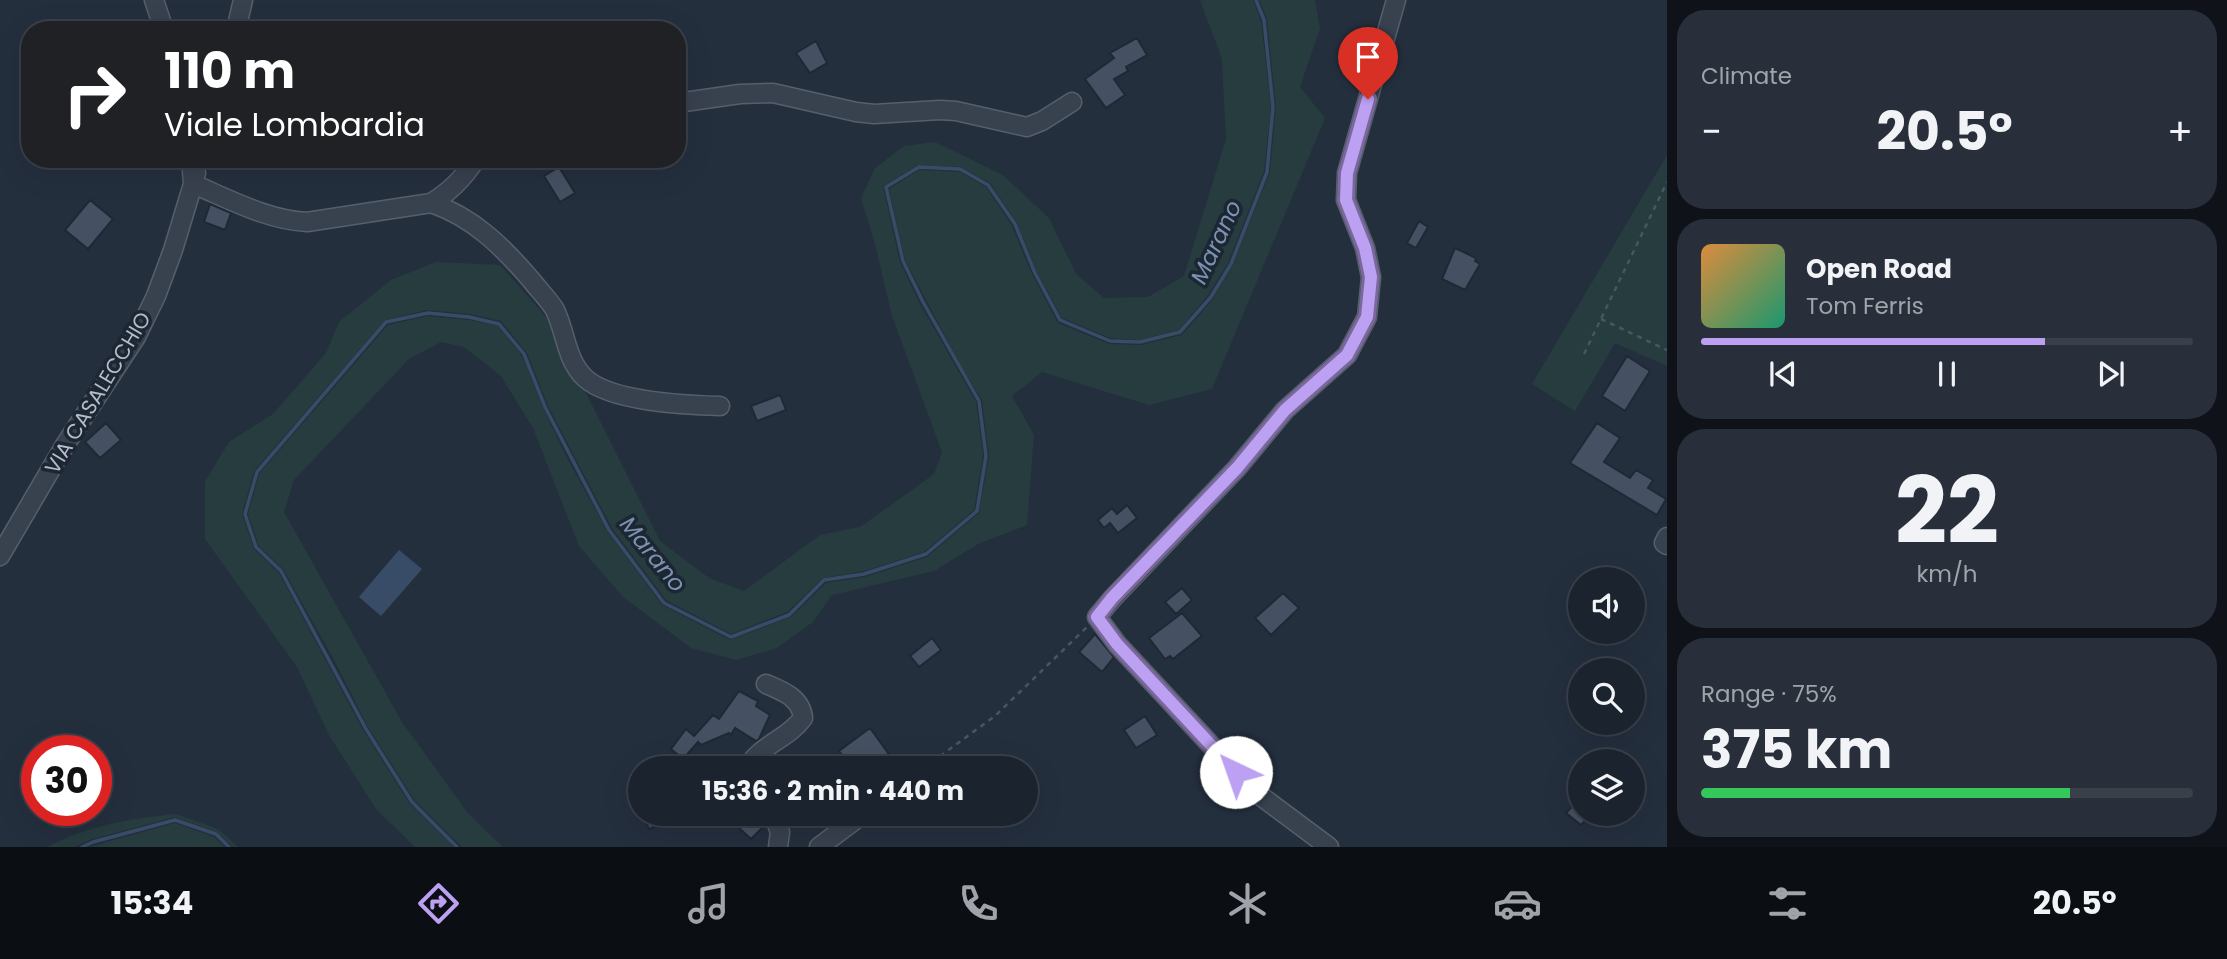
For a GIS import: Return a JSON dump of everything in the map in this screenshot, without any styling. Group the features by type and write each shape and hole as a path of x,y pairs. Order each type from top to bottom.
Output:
{"street":[{"path":"154,0 161,21"},
{"path":"238,21 243,0"},
{"path":"1329,847 1262,797 1236,772 1117,644 1097,617 1237,468 1285,410 1347,355 1367,317 1371,277 1365,248 1346,200 1347,173 1396,0"},
{"path":"686,102 740,94 774,93 856,112 874,114 956,111 1027,127 1072,102"},
{"name":"VIA CASALECCHIO","path":"192,168 193,184"},
{"name":"VIA CASALECCHIO","path":"0,556 65,445 136,337 169,262 198,168"},
{"path":"193,184 263,213 290,221 326,220 431,204 448,193 470,168"},
{"path":"431,204 452,210 470,221 512,257 554,309 573,363 586,379 603,390 623,396 688,405 720,406"},
{"path":"755,756 795,728 803,718 802,709 794,698 766,684"},
{"path":"778,826 780,832 778,847"},
{"path":"819,847 847,826"}],"path":[{"path":"1584,354 1667,182"},
{"path":"1601,319 1667,350"},
{"path":"940,756 995,716 1097,617"}],"green space":[{"path":"1200,0 1253,0 1261,21 1271,107 1264,171 1228,263 1208,295 1179,330 1140,340 1110,338 1062,318 1037,272 1017,223 990,183 961,167 918,165 883,186 900,262 920,304 976,402 983,456 974,510 924,552 864,571 823,578 787,612 731,634 666,600 612,528 548,406 527,353 501,321 470,314 427,310 385,320 254,471 242,514 254,549 279,573 363,730 410,804 454,847 415,847 376,809 329,735 297,667 205,539 205,482 229,442 273,414 326,353 339,322 391,280 436,262 500,265 551,322 561,356 586,393 660,541 709,578 744,591 820,535 860,527 934,474 942,452 892,316 861,198 875,168 904,146 935,142 1003,175 1049,218 1076,274 1104,298 1148,297 1184,276 1226,139 1222,59"},
{"path":"1259,0 1315,0 1320,28 1300,87 1325,118 1212,389 1149,405 1042,372 1012,396 1034,435 1027,525 978,544 934,571 832,595 813,622 777,648 736,660 691,648 623,597 579,546 533,428 501,376 464,347 441,342 409,359 294,480 284,512 402,722 467,812 503,847 462,847 415,801 368,727 283,569 259,546 248,514 259,474 388,325 428,316 498,326 522,356 567,458 607,531 662,605 730,640 791,617 826,583 865,577 927,557 979,513 989,456 982,400 905,260 889,189 919,170 960,172 986,187 1012,226 1032,274 1058,323 1109,344 1141,345 1182,335 1213,299 1233,265 1270,172 1276,107 1267,19"},
{"path":"1667,155 1667,366 1615,343 1575,411 1532,384"},
{"path":"176,814 218,829 238,847 233,847 217,832 175,817 92,839 75,847 47,847 104,826"},
{"path":"175,823 214,837 225,847 89,847"}],"water":[{"path":"399,550 422,569 381,616 359,597"}],"building":[{"path":"1137,38 1147,55 1126,67 1128,71 1114,79 1125,95 1106,108 1085,79 1114,58 1110,53"},
{"path":"816,41 827,63 810,73 796,53"},
{"path":"560,168 575,193 560,202 544,176"},
{"path":"90,200 113,219 88,249 65,230"},
{"path":"210,204 231,213 225,230 204,222"},
{"path":"1419,221 1428,227 1416,248 1407,243"},
{"path":"1455,248 1476,258 1475,261 1480,264 1465,290 1442,279"},
{"path":"1627,356 1650,371 1625,411 1602,396"},
{"path":"780,395 786,410 757,421 751,406"},
{"path":"106,423 121,440 100,458 85,442"},
{"path":"1597,423 1620,438 1604,462 1630,478 1636,470 1653,480 1648,488 1666,499 1657,515 1570,463"},
{"path":"1127,505 1137,518 1118,533 1110,523 1104,528 1098,520 1112,508 1117,514"},
{"path":"1182,588 1192,600 1176,614 1165,602"},
{"path":"1283,593 1299,608 1271,635 1255,618"},
{"path":"1182,613 1202,636 1173,659 1170,656 1165,659 1149,638"},
{"path":"1095,634 1114,657 1102,672 1079,652"},
{"path":"932,638 941,650 919,667 910,656"},
{"path":"739,691 758,701 756,706 770,715 756,741 735,728 731,735 729,733 701,745 698,742 686,756 679,756 671,749 686,729 694,736 713,715 719,719"},
{"path":"1145,716 1157,735 1136,748 1124,730"},
{"path":"870,728 890,756 843,756 839,751"},
{"path":"739,826 764,826 751,839"}],"waterway":[{"name":"Marano","path":"457,847 412,802 366,729 281,571 256,547 245,514 257,472 386,322 428,313 469,317 499,324 524,354 545,407 609,530 664,603 731,637 789,615 824,580 864,574 926,554 977,511 986,456 979,401 903,261 886,187 919,167 960,169 988,185 1015,224 1035,273 1060,320 1110,341 1140,342 1180,332 1211,297 1231,264 1267,172 1273,107 1264,20 1256,0"},
{"name":"Marano","path":"82,847 175,820 216,834 229,847"}],"route":[{"path":"1236,772 1117,644 1097,617 1237,468 1285,410 1347,355 1367,317 1371,277 1365,248 1346,200 1347,173 1368,99"}]}
